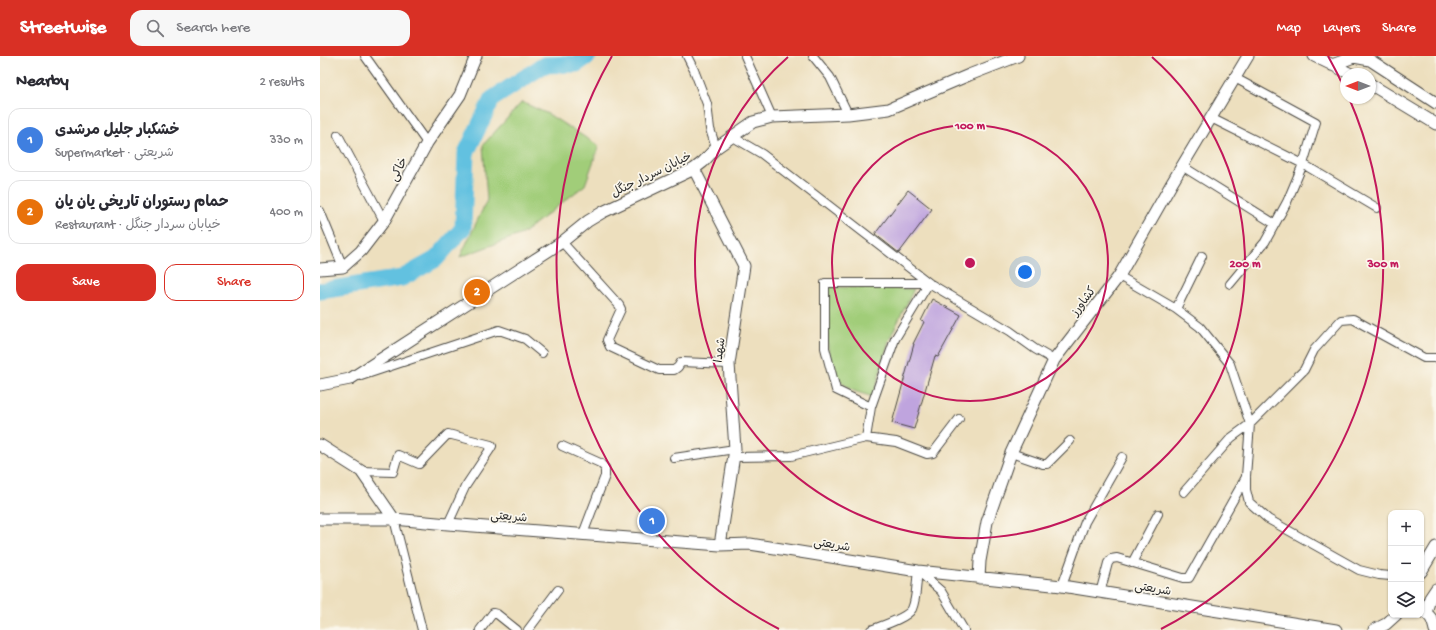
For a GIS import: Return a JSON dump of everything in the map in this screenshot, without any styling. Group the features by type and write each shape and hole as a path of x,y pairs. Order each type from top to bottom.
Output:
{"main road":[{"name":"خاکی","path":"343,266 361,251 384,221 426,143 460,95 476,56"},
{"name":"خیابان سردار جنگل","path":"320,385 350,379 562,242 588,221 603,212 694,169 716,148 753,122 772,117 848,114 889,109 968,75 1018,56"},
{"name":"کشاورز","path":"979,578 980,561 987,522 1010,453 1054,360 1118,276 1248,56"},
{"path":"1314,56 1340,69"},
{"path":"1332,65 1354,57 1370,60 1436,103"},
{"path":"1376,88 1436,124"},
{"name":"شهدا","path":"694,169 744,266 729,364 735,453 720,545"},
{"path":"320,269 343,266"},
{"path":"320,445 361,471 394,518"},
{"name":"شریعتی","path":"320,519 394,518 448,524 720,545 750,544 918,572 1062,586 1336,630"},
{"path":"1424,565 1436,547"},
{"path":"1424,610 1436,589"},
{"path":"1424,613 1432,619 1435,630"},
{"path":"1374,630 1386,624 1393,618"}],"street":[{"path":"365,56 426,143"},
{"path":"687,56 707,104 710,129 716,148"},
{"path":"745,56 772,117"},
{"path":"812,56 830,77 848,114"},
{"path":"1230,284 1265,242 1287,202 1303,164 1316,122 1235,78"},
{"path":"1211,118 1303,164 1377,208"},
{"path":"338,135 384,221"},
{"path":"732,137 762,154 929,283 1054,360"},
{"path":"1182,166 1275,224"},
{"path":"320,211 343,266"},
{"path":"562,242 621,309 607,340 610,347 660,370 674,370 681,362 729,364"},
{"path":"1176,309 1202,256"},
{"path":"1118,276 1176,309 1200,327 1230,364 1250,424 1246,476 1246,490 1249,502 1268,519 1359,570 1388,576"},
{"path":"871,407 836,390 825,348 825,283 929,283"},
{"path":"866,438 871,407 895,339 929,283"},
{"path":"1184,492 1231,438 1250,424 1304,370 1314,350 1340,320 1353,319 1424,358 1436,358"},
{"path":"350,379 499,330 525,340 542,353"},
{"path":"674,458 735,453 791,456 866,438 896,442 926,454 933,453 959,419"},
{"path":"361,471 393,472 398,455 419,464 448,434 492,446 465,487 448,524"},
{"path":"1010,453 1047,464 1070,441"},
{"path":"562,446 600,463 605,468 605,476 583,534"},
{"path":"1062,586 1085,522 1122,457"},
{"path":"1100,593 1108,563 1111,559 1117,558 1183,578 1189,578 1246,476"},
{"path":"1132,563 1158,514"},
{"path":"394,518 422,630"},
{"path":"918,572 942,591 962,630"},
{"path":"871,630 907,615 912,609 918,572"},
{"path":"528,630 558,590"},
{"path":"480,630 493,613 497,614 517,630"}],"green space":[{"path":"522,102 548,114 599,146 585,185 522,234 460,257 487,200 483,145"},
{"path":"828,288 914,289 889,340 873,397 856,392 847,387 839,378 833,367 829,355 827,327"}],"building":[{"path":"908,190 932,209 899,253 875,234"},
{"path":"932,299 961,315 938,357 935,356 914,429 892,423 913,344 924,322 921,321"}],"waterway":[{"path":"320,291 402,278 436,259 463,228 466,153 492,99 544,65 577,64 588,56"}],"place":[{"name":"حمام رستوران تاریخی یان یان","path":"477,292"},
{"name":"خشکبار جلیل مرشدی","path":"652,521"}]}
